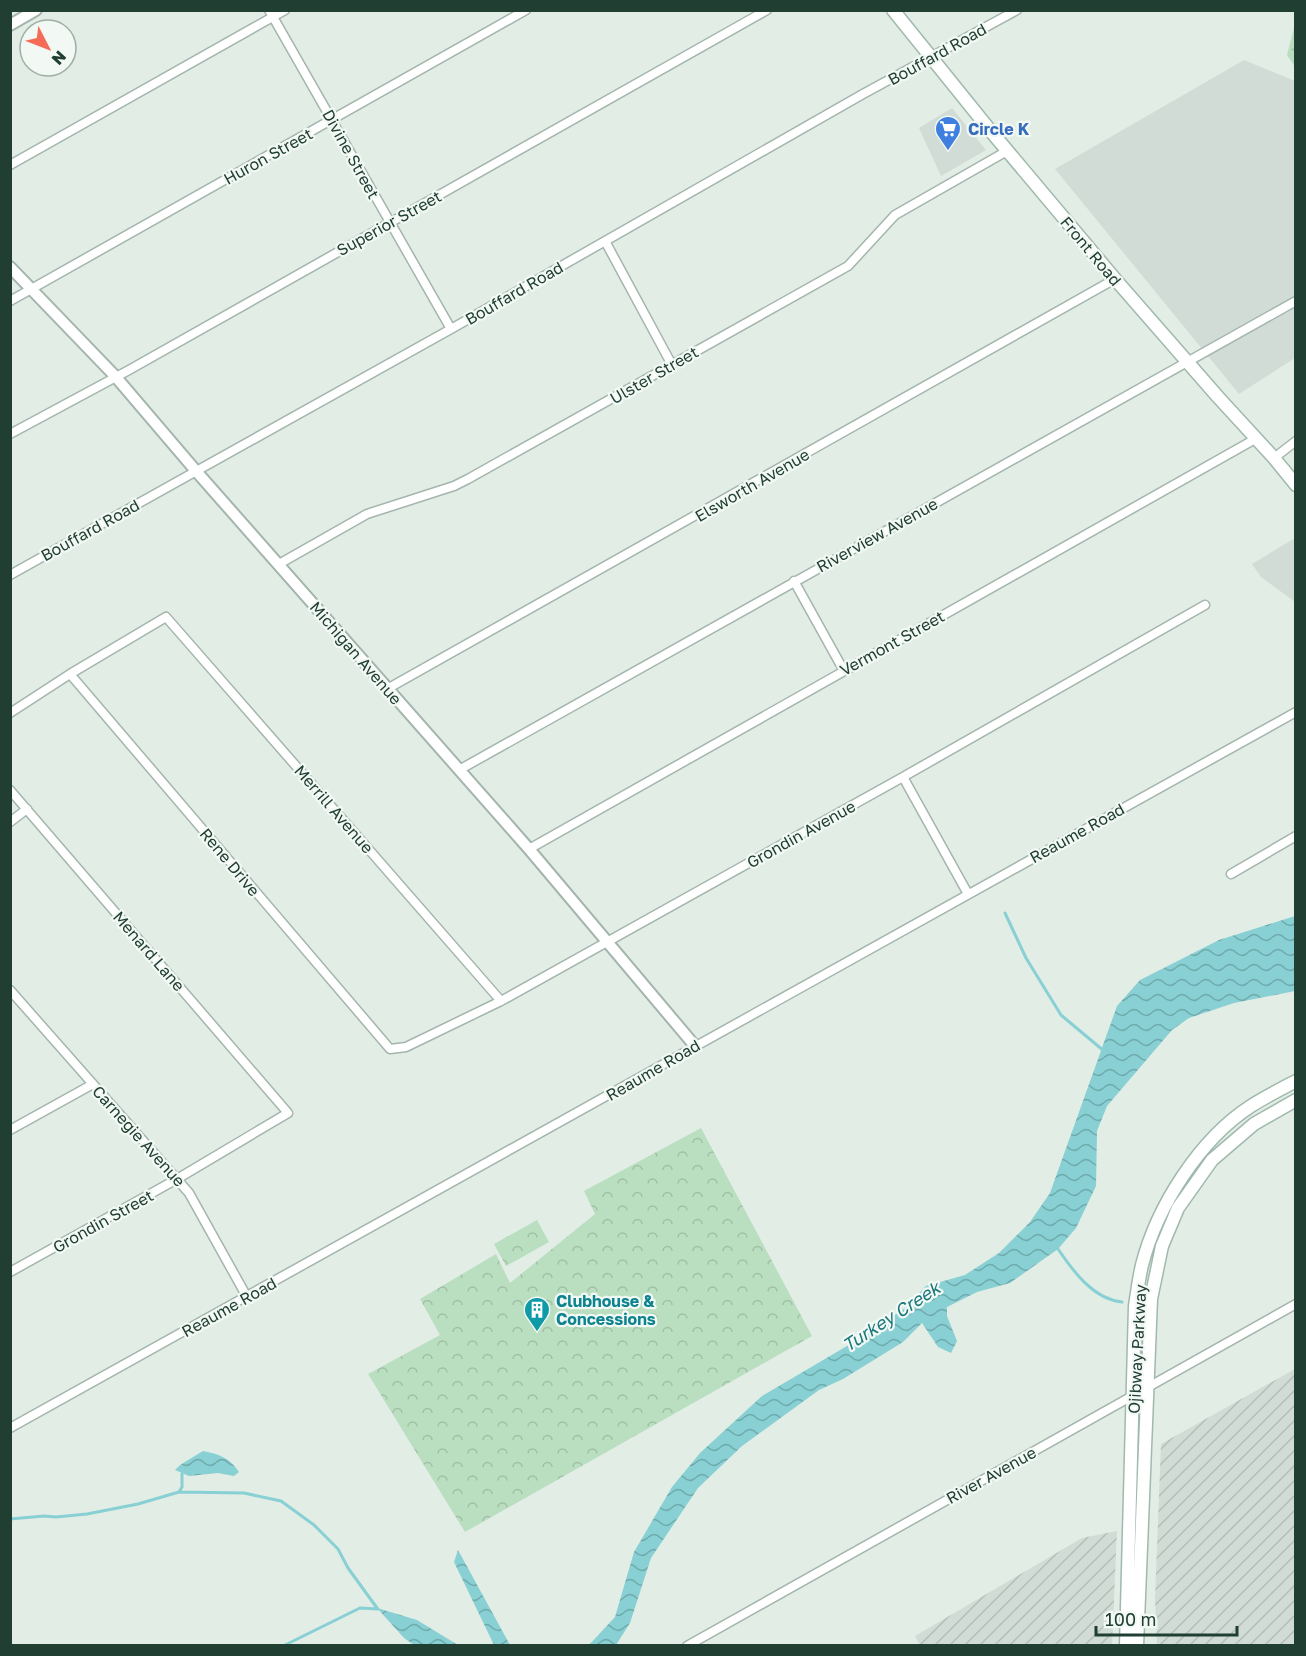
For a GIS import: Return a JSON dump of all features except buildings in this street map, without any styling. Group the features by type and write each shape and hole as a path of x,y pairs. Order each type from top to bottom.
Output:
{"main road":[{"name":"Front Road","path":"893,10 1007,151 1115,279 1296,485"},
{"name":"Ojibway Parkway","path":"1126,1646 1135,1306 1142,1264 1159,1217 1185,1171 1216,1136 1250,1107 1296,1081"},
{"name":"Ojibway Parkway","path":"1137,1646 1151,1299 1162,1246 1179,1208 1212,1160 1254,1124 1296,1100"}],"street":[{"path":"10,25 36,10"},
{"path":"10,165 271,14 285,10"},
{"name":"Huron Street","path":"10,302 526,10"},
{"name":"Superior Street","path":"10,434 767,10"},
{"name":"Bouffard Road","path":"10,575 451,329 863,94 1017,10"},
{"name":"Divine Street","path":"271,14 451,329"},
{"name":"Ulster Street","path":"279,564 367,514 454,486 468,479 848,266 895,215 1007,151"},
{"path":"605,241 672,365"},
{"name":"Michigan Avenue","path":"10,267 115,376 529,849 695,1046"},
{"name":"Elsworth Avenue","path":"387,689 1115,279"},
{"name":"Riverview Avenue","path":"459,770 1296,301"},
{"name":"Vermont Street","path":"529,849 1257,438"},
{"path":"1274,458 1296,441"},
{"path":"794,581 844,671"},
{"name":"Grondin Avenue","path":"390,1049 406,1047 501,1001 903,777 1205,605"},
{"name":"Merrill Avenue","path":"70,674 166,617 501,1001"},
{"path":"10,713 70,674"},
{"name":"Rene Drive","path":"70,674 390,1049"},
{"name":"Reaume Road","path":"10,1428 1296,712"},
{"path":"903,777 968,894"},
{"name":"Menard Lane","path":"10,790 288,1113"},
{"path":"10,822 27,809"},
{"path":"1231,874 1296,836"},
{"name":"Carnegie Avenue","path":"10,990 189,1193 247,1297"},
{"path":"10,1130 93,1084"},
{"name":"Grondin Street","path":"10,1272 177,1179 288,1113"},
{"name":"River Avenue","path":"687,1646 1296,1304"}],"shaded area":[{"path":"1244,60 1295,81 1295,358 1239,394 1055,169"},
{"path":"952,108 986,150 941,176 919,128"},
{"path":"1295,538 1295,602 1261,577 1252,564"},
{"path":"1295,1369 1295,1645 1157,1645 1155,1598 1161,1444"},
{"path":"1117,1531 1112,1645 920,1646 915,1636 1082,1538"}],"green space":[{"path":"1295,24 1295,67 1287,55"},
{"path":"701,1128 812,1336 465,1532 368,1374 440,1335 420,1299 496,1254 510,1283 595,1214 584,1191"},
{"path":"537,1220 549,1242 506,1266 494,1244"}],"water":[{"name":"Turkey Creek","path":"1295,916 1295,991 1234,1003 1189,1018 1172,1030 1107,1106 1097,1131 1096,1186 1076,1228 1058,1249 1010,1283 977,1292 947,1307 947,1316 957,1341 951,1353 938,1347 922,1323 903,1342 843,1379 819,1390 742,1446 698,1488 651,1558 630,1623 616,1645 589,1645 615,1617 634,1552 672,1487 700,1453 762,1396 864,1336 905,1308 926,1286 965,1275 999,1253 1030,1222 1050,1193 1117,1006 1140,980 1219,940"},
{"path":"203,1451 224,1457 239,1472 234,1476 218,1473 189,1476 175,1470"},
{"path":"458,1550 510,1645 494,1645 454,1562"},
{"path":"377,1608 417,1620 458,1645 414,1645 404,1638"}],"waterway":[{"path":"1005,913 1026,958 1061,1015 1104,1051"},
{"path":"1058,1249 1077,1275 1093,1290 1102,1296 1122,1302"},
{"path":"179,1492 182,1487 182,1474"},
{"path":"10,1519 87,1514 138,1504 179,1492 244,1493 281,1501 314,1525 338,1549 348,1568 377,1608"},
{"name":"Turkey Creek","path":"283,1646 360,1608 378,1609"}],"place":[{"name":"Circle K","path":"948,152"},
{"name":"Clubhouse & Concessions","path":"537,1333"}]}
